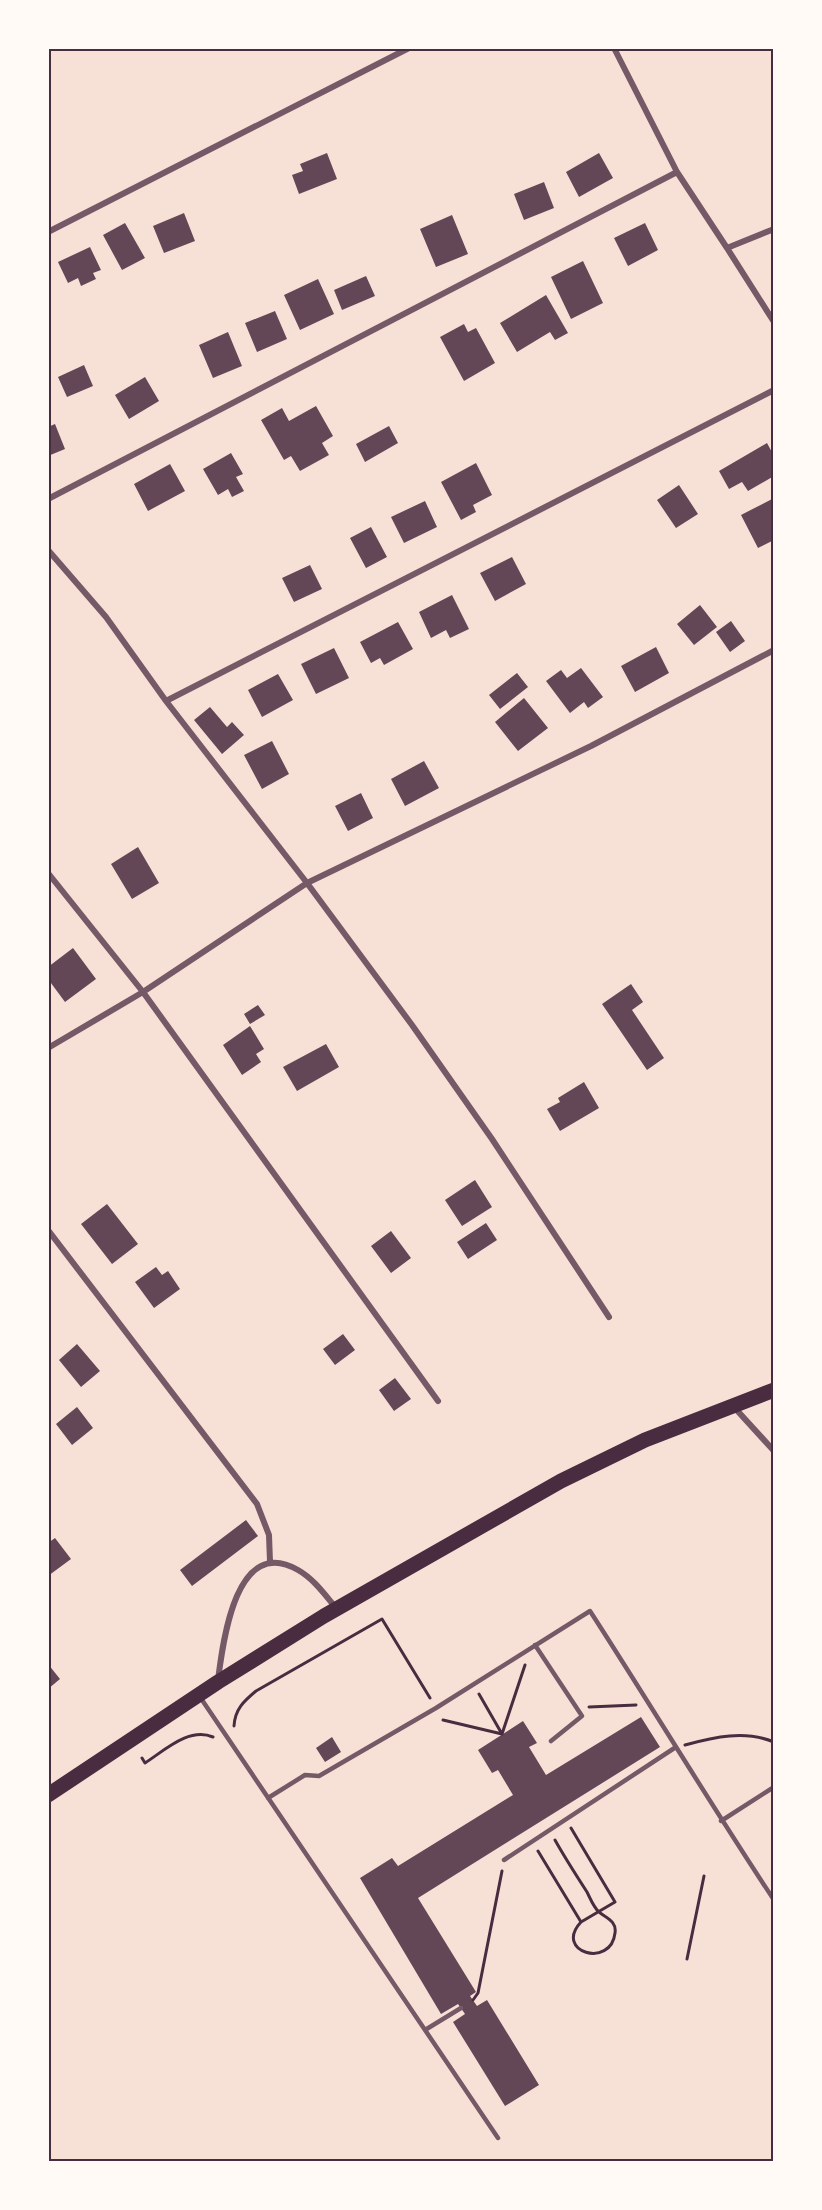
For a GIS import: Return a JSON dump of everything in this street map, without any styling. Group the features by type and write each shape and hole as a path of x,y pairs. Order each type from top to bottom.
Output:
{"main road":[{"path":"48,1795 218,1682 337,1609 561,1481 645,1440 774,1390"}],"street":[{"path":"48,232 409,48"},
{"path":"614,48 677,172 774,322"},
{"path":"48,499 677,172"},
{"path":"727,248 774,229"},
{"path":"166,701 774,390"},
{"path":"48,550 106,617 166,701 307,883 412,1025 492,1139 609,1317"},
{"path":"48,1048 143,992 307,883 591,746 774,650"},
{"path":"48,873 143,992 438,1401"},
{"path":"48,1230 257,1504 269,1535 270,1562"},
{"path":"732,1406 774,1450"},
{"path":"218,1682 223,1638 239,1590 253,1570 270,1562 284,1563 300,1570 313,1581 337,1609"}],"lane":[{"path":"268,1798 305,1775 319,1776 590,1611 774,1900"},
{"path":"532,1646 582,1716 551,1741"},
{"path":"198,1695 498,2138"},
{"path":"504,1860 676,1747"},
{"path":"722,1821 774,1787"},
{"path":"425,2030 461,2008"}],"path":[{"path":"237,1733 233,1725 234,1718 243,1701 256,1691 382,1619 432,1701"},
{"path":"502,1734 532,1646"},
{"path":"473,1684 502,1734"},
{"path":"577,1708 650,1704"},
{"path":"443,1720 502,1734"},
{"path":"142,1758 146,1763 187,1736 210,1735 218,1740"},
{"path":"676,1747 712,1737 748,1735 774,1742"},
{"path":"549,1831 598,1912 613,1923 616,1932 611,1943 602,1953 589,1954 577,1948 573,1938 575,1929 581,1923 598,1912 615,1902 566,1820"},
{"path":"532,1842 581,1923"},
{"path":"473,2000 478,1993 504,1860"},
{"path":"687,1959 704,1876"}],"building":[{"path":"327,153 337,179 299,194 292,175 303,171 300,164"},
{"path":"599,153 613,178 579,197 566,172"},
{"path":"544,182 554,208 524,220 514,194"},
{"path":"184,213 195,241 164,253 153,226"},
{"path":"452,215 468,254 436,267 420,229"},
{"path":"125,223 145,258 122,270 103,235"},
{"path":"645,223 658,250 628,266 614,238"},
{"path":"90,247 101,270 93,273 96,279 81,286 78,278 68,283 58,262"},
{"path":"583,261 603,303 571,319 551,277"},
{"path":"366,276 375,296 342,310 334,290"},
{"path":"318,279 334,314 300,330 284,295"},
{"path":"546,295 568,333 555,340 550,332 517,352 500,323"},
{"path":"275,311 287,339 257,352 245,323"},
{"path":"464,324 468,332 476,328 495,363 464,381 440,337"},
{"path":"228,332 242,366 213,378 199,345"},
{"path":"84,365 93,386 67,397 58,377"},
{"path":"145,377 159,401 129,419 115,395"},
{"path":"316,406 333,436 322,443 329,455 300,471 291,456 284,460 261,420 282,408 289,421"},
{"path":"55,424 65,449 48,456 48,427"},
{"path":"389,426 398,443 365,462 356,444"},
{"path":"767,443 774,456 774,476 748,491 742,482 729,489 719,471"},
{"path":"231,453 243,474 236,477 244,491 232,497 228,489 218,495 203,469"},
{"path":"476,463 492,495 473,505 476,512 461,520 441,482"},
{"path":"170,464 185,491 148,511 134,484"},
{"path":"679,485 698,514 676,528 657,500"},
{"path":"774,498 774,540 758,548 741,515"},
{"path":"425,501 437,527 404,543 391,517"},
{"path":"371,527 387,557 366,568 350,538"},
{"path":"512,557 526,584 495,601 480,573"},
{"path":"310,565 322,589 294,602 282,578"},
{"path":"452,595 469,629 450,638 446,630 431,638 419,612"},
{"path":"700,605 717,627 694,645 677,624"},
{"path":"731,621 745,641 730,652 716,632"},
{"path":"398,622 413,649 384,665 380,658 371,663 360,642"},
{"path":"656,647 669,673 635,692 621,666"},
{"path":"334,648 349,678 316,694 301,664"},
{"path":"581,668 603,697 588,708 584,702 570,713 546,681 561,670 567,678"},
{"path":"517,673 528,687 500,709 489,695"},
{"path":"278,674 293,700 262,717 248,690"},
{"path":"524,698 548,728 518,751 495,722"},
{"path":"210,707 227,727 232,722 244,735 222,754 194,720"},
{"path":"272,741 289,774 262,789 244,755"},
{"path":"424,761 439,788 405,806 391,779"},
{"path":"361,793 373,818 348,831 335,806"},
{"path":"138,847 159,883 132,899 111,864"},
{"path":"73,948 96,979 65,1002 48,979 48,967"},
{"path":"631,984 643,1002 632,1010 664,1058 647,1070 602,1004"},
{"path":"258,1005 265,1015 250,1024 244,1014"},
{"path":"250,1026 264,1049 256,1054 261,1062 242,1075 223,1045"},
{"path":"326,1044 339,1067 297,1091 283,1067"},
{"path":"584,1082 599,1108 560,1131 547,1109 560,1102 558,1098"},
{"path":"475,1180 492,1207 462,1226 445,1200"},
{"path":"107,1204 138,1244 112,1264 81,1224"},
{"path":"486,1223 497,1240 468,1259 457,1242"},
{"path":"391,1231 411,1258 391,1273 371,1246"},
{"path":"156,1267 162,1275 168,1271 180,1289 154,1308 135,1282"},
{"path":"343,1334 355,1350 335,1365 323,1349"},
{"path":"77,1344 100,1371 81,1387 59,1360"},
{"path":"395,1378 411,1399 394,1411 379,1390"},
{"path":"77,1407 93,1428 72,1445 56,1424"},
{"path":"246,1520 258,1536 192,1586 180,1570"},
{"path":"55,1538 71,1559 48,1576 48,1543"},
{"path":"48,1664 60,1679 48,1689"},
{"path":"641,1717 660,1747 418,1898 476,1992 470,1996 477,2006 487,2000 539,2085 505,2106 453,2022 465,2014 458,2004 441,2014 360,1878 392,1858 398,1866 513,1795 498,1770 492,1773 478,1750 523,1721 537,1743 529,1747 546,1775"},
{"path":"332,1737 341,1752 325,1762 316,1748"}]}
